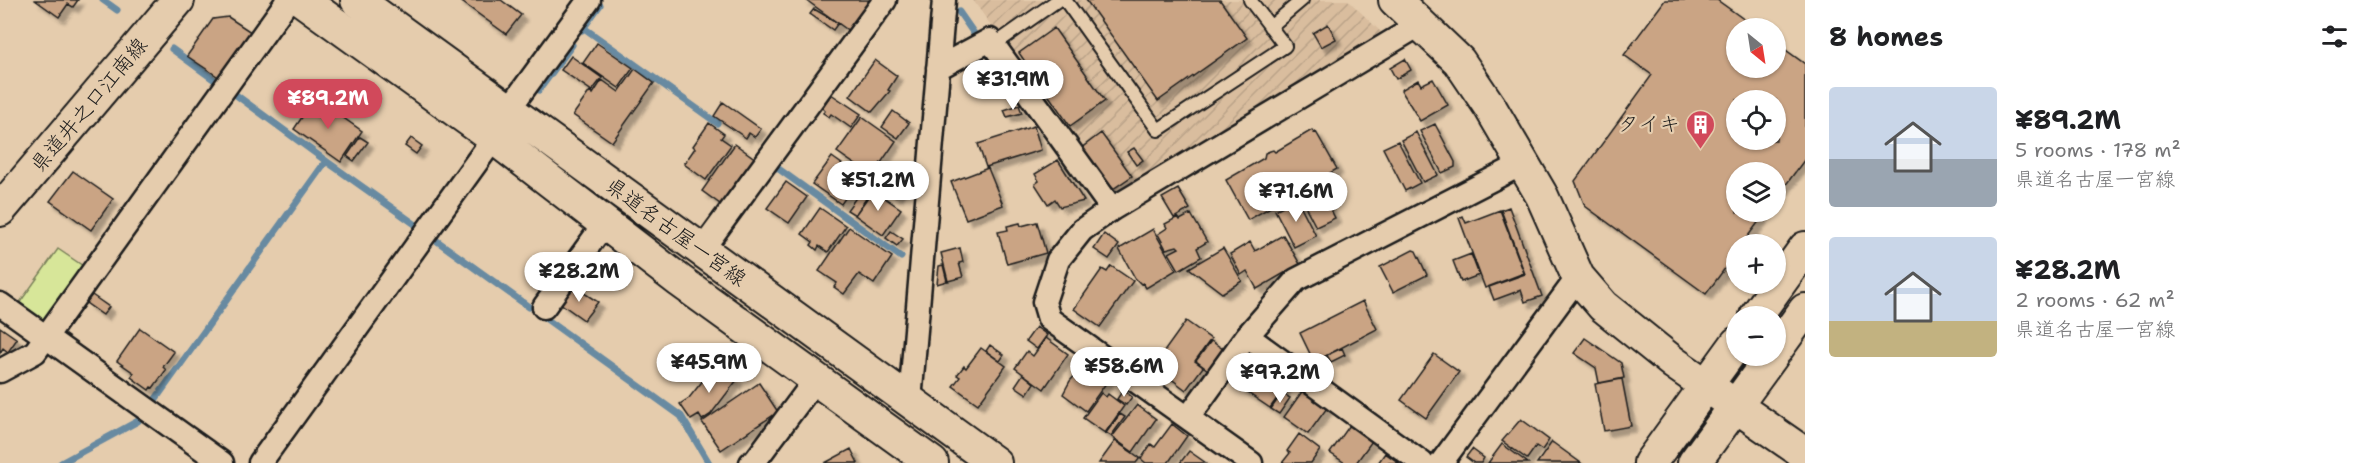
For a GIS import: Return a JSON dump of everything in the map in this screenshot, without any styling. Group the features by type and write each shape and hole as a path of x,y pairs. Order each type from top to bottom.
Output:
{"main road":[{"name":"県道井之口江南線","path":"0,210 178,0"},
{"name":"県道名古屋一宮線","path":"302,0 494,138 605,223 932,463"},
{"name":"県道名古屋一宮線","path":"357,0 995,463"},
{"path":"1395,0 1459,61 1490,106 1542,196 1578,277 1603,306 1674,363 1805,454"},
{"path":"1763,306 1805,248"},
{"path":"1786,336 1805,310"},
{"path":"1650,463 1726,358"},
{"path":"1694,463 1765,366"}],"street":[{"path":"0,371 35,352 288,0"},
{"path":"509,110 589,0"},
{"path":"701,251 885,0"},
{"path":"910,401 944,0"},
{"path":"1251,463 1049,319 1044,302 1058,260 1082,230 1112,209 1421,24"},
{"path":"938,68 990,40 1112,209"},
{"path":"260,463 494,138"},
{"path":"1188,418 1247,336 1296,280 1522,164"},
{"path":"544,307 605,223"},
{"path":"1441,463 1578,277"},
{"path":"0,304 222,463"},
{"path":"1247,336 1422,463"},
{"path":"751,463 755,461 816,379"}],"lane":[{"path":"994,45 1058,0"},
{"path":"1065,0 1158,130 1285,46 1250,0"},
{"path":"1270,27 1302,0"}],"shaded area":[{"path":"973,0 1348,0 1383,34 1110,195"}],"green space":[{"path":"58,249 89,270 54,319 41,322 18,305"}],"building":[{"path":"35,0 78,0 73,7 68,4 59,17"},
{"path":"459,0 501,0 521,15 506,34"},
{"path":"806,0 871,0 849,31"},
{"path":"1086,0 1220,0 1247,38 1158,101"},
{"name":"タイキ","path":"1665,0 1717,0 1742,18 1726,18 1726,78 1786,78 1786,50 1805,64 1805,159 1786,185 1786,162 1726,162 1726,222 1758,222 1750,234 1726,234 1726,267 1706,294 1585,206 1575,181 1652,75 1624,55"},
{"path":"814,9 838,23 833,30 810,14"},
{"path":"228,17 254,34 223,80 187,56 213,19"},
{"path":"1328,24 1336,39 1321,47 1313,33"},
{"path":"1054,28 1105,101 1070,126 1019,53"},
{"path":"597,43 633,68 619,88 583,63"},
{"path":"571,56 602,78 592,91 561,70"},
{"path":"1405,59 1411,70 1396,79 1390,68"},
{"path":"875,60 897,76 888,90 890,91 872,112 850,96"},
{"path":"635,69 654,83 612,142 573,115 590,91 593,94 602,80 619,92"},
{"path":"1433,79 1448,105 1420,121 1401,90 1418,80 1421,85"},
{"path":"831,94 861,114 851,128 831,114 829,117 823,113 825,111 822,108"},
{"path":"315,98 362,131 341,162 294,129"},
{"path":"723,102 761,129 755,137 749,133 746,138 714,116"},
{"path":"1019,105 1022,113 1007,117 1004,110"},
{"path":"893,111 909,123 898,138 882,127"},
{"path":"862,117 896,141 872,176 837,152"},
{"path":"709,123 724,134 721,138 731,145 706,180 684,164"},
{"path":"1435,124 1455,162 1455,167 1442,173 1420,131"},
{"path":"1034,126 1041,150 986,167 978,144"},
{"path":"1312,130 1316,132 1337,169 1248,220 1226,180 1264,158 1265,153 1273,150 1275,152"},
{"path":"1416,132 1438,175 1423,182 1401,140"},
{"path":"1101,133 1132,176 1110,191 1080,149"},
{"path":"360,137 368,142 354,161 347,156"},
{"path":"411,138 422,146 416,154 405,146"},
{"path":"1398,141 1420,183 1405,191 1383,148"},
{"path":"735,144 760,162 727,209 702,191"},
{"path":"1134,148 1143,160 1136,165 1127,152"},
{"path":"832,157 860,177 841,204 812,184"},
{"path":"1058,160 1084,201 1060,207 1055,199 1048,204 1035,184 1039,181 1035,174"},
{"path":"881,165 893,173 881,189 870,181"},
{"path":"988,168 1003,205 966,219 951,182"},
{"path":"73,171 113,199 91,230 50,201"},
{"path":"894,174 905,182 896,196 885,188"},
{"path":"786,182 807,197 789,223 767,208"},
{"path":"865,185 872,190 855,215 847,210"},
{"path":"1178,189 1190,209 1174,218 1162,198"},
{"path":"873,190 901,209 883,235 855,215"},
{"path":"1322,192 1335,218 1316,227 1303,202"},
{"path":"1297,199 1316,236 1294,247 1275,210"},
{"path":"1509,207 1542,296 1525,302 1521,290 1494,300 1489,287 1525,274 1501,210"},
{"path":"820,208 846,226 828,252 819,246 817,250 811,245 813,242 802,234"},
{"path":"1500,210 1524,273 1485,288 1459,218 1463,216 1466,223"},
{"path":"1191,214 1207,242 1197,248 1201,257 1179,270 1169,253 1179,248 1177,246 1166,249 1158,234 1167,228 1165,224 1178,217 1180,220"},
{"path":"1037,222 1046,253 1007,264 998,232 1008,230 1007,226 1020,223 1021,226"},
{"path":"849,227 892,257 874,284 859,274 844,294 834,287 837,283 819,271"},
{"path":"1153,229 1176,270 1146,288 1135,278 1119,249"},
{"path":"891,231 903,239 897,246 886,238"},
{"path":"1104,234 1119,245 1109,259 1094,249"},
{"path":"1283,235 1300,264 1257,289 1247,271 1241,275 1230,254 1250,242 1255,251"},
{"path":"960,248 963,262 959,263 963,277 948,281 941,253"},
{"path":"1223,248 1242,281 1222,293 1189,268"},
{"path":"1413,250 1416,251 1427,275 1393,292 1380,267"},
{"path":"1471,254 1479,275 1461,282 1453,261"},
{"path":"943,265 947,281 937,284 939,266"},
{"path":"1111,266 1133,281 1100,327 1074,309 1102,269 1107,272"},
{"path":"571,288 576,292 578,289 598,302 584,320 560,303"},
{"path":"92,295 109,307 103,315 86,303"},
{"path":"1363,301 1377,329 1314,362 1300,333"},
{"path":"1186,321 1211,339 1195,361 1203,367 1186,390 1161,371 1170,358 1163,353"},
{"path":"0,327 17,339 8,352 3,348 0,353"},
{"path":"1036,327 1047,335 1037,349 1026,341"},
{"path":"140,328 174,352 163,367 166,370 149,390 131,377 134,373 117,361"},
{"path":"1046,338 1068,354 1044,389 1015,368 1027,351 1033,356"},
{"path":"1585,338 1621,363 1624,378 1599,383 1596,368 1574,353"},
{"path":"1211,341 1223,349 1208,370 1196,361"},
{"path":"990,345 1004,355 1000,361 986,351"},
{"path":"981,348 1006,366 978,404 953,386 960,377 957,375 964,366 966,368"},
{"path":"1342,348 1345,355 1331,362 1327,355"},
{"path":"1434,354 1459,372 1426,418 1401,400"},
{"path":"1086,363 1109,379 1086,411 1063,394 1070,381"},
{"path":"716,364 737,380 711,414 702,420 699,415 691,420 680,404 689,398"},
{"path":"1264,364 1289,382 1270,408 1245,391"},
{"path":"1241,368 1254,376 1244,390 1231,381"},
{"path":"1023,374 1034,383 1027,394 1015,386"},
{"path":"1622,379 1631,426 1604,431 1595,384"},
{"path":"759,383 778,412 721,450 702,422"},
{"path":"1123,390 1132,397 1126,405 1117,399"},
{"path":"1303,390 1327,408 1308,434 1284,417"},
{"path":"1101,393 1106,397 1108,394 1124,406 1105,433 1083,418"},
{"path":"1282,393 1290,398 1279,414 1271,409"},
{"path":"1137,405 1156,419 1133,452 1112,437"},
{"path":"1120,414 1125,417 1111,436 1106,433"},
{"path":"1521,419 1549,440 1542,450 1536,446 1527,459 1502,441"},
{"path":"1172,424 1187,436 1168,463 1146,463 1141,459 1151,444 1155,447"},
{"path":"1350,425 1372,441 1356,463 1345,463 1330,453"},
{"path":"1299,434 1320,450 1311,463 1282,463 1290,453 1287,451"},
{"path":"1115,441 1140,458 1136,463 1099,463"},
{"path":"1552,442 1581,463 1537,463"},
{"path":"1502,444 1528,463 1488,463"},
{"path":"851,449 858,463 825,463"},
{"path":"1472,449 1484,458 1481,463 1474,463 1466,457"},
{"path":"1189,451 1206,463 1180,463"},
{"path":"1385,453 1399,463 1378,463"}],"waterway":[{"path":"103,0 117,10"},
{"path":"582,30 600,5"},
{"path":"959,12 975,35"},
{"path":"584,28 717,123"},
{"path":"539,90 572,45"},
{"path":"172,49 220,84"},
{"path":"155,400 326,161 232,92"},
{"path":"326,161 419,227"},
{"path":"776,167 901,257"},
{"path":"433,238 529,307"},
{"path":"538,313 681,416 709,463"},
{"path":"61,463 138,421"}],"place":[{"name":"タイキ","path":"1701,150"}]}
